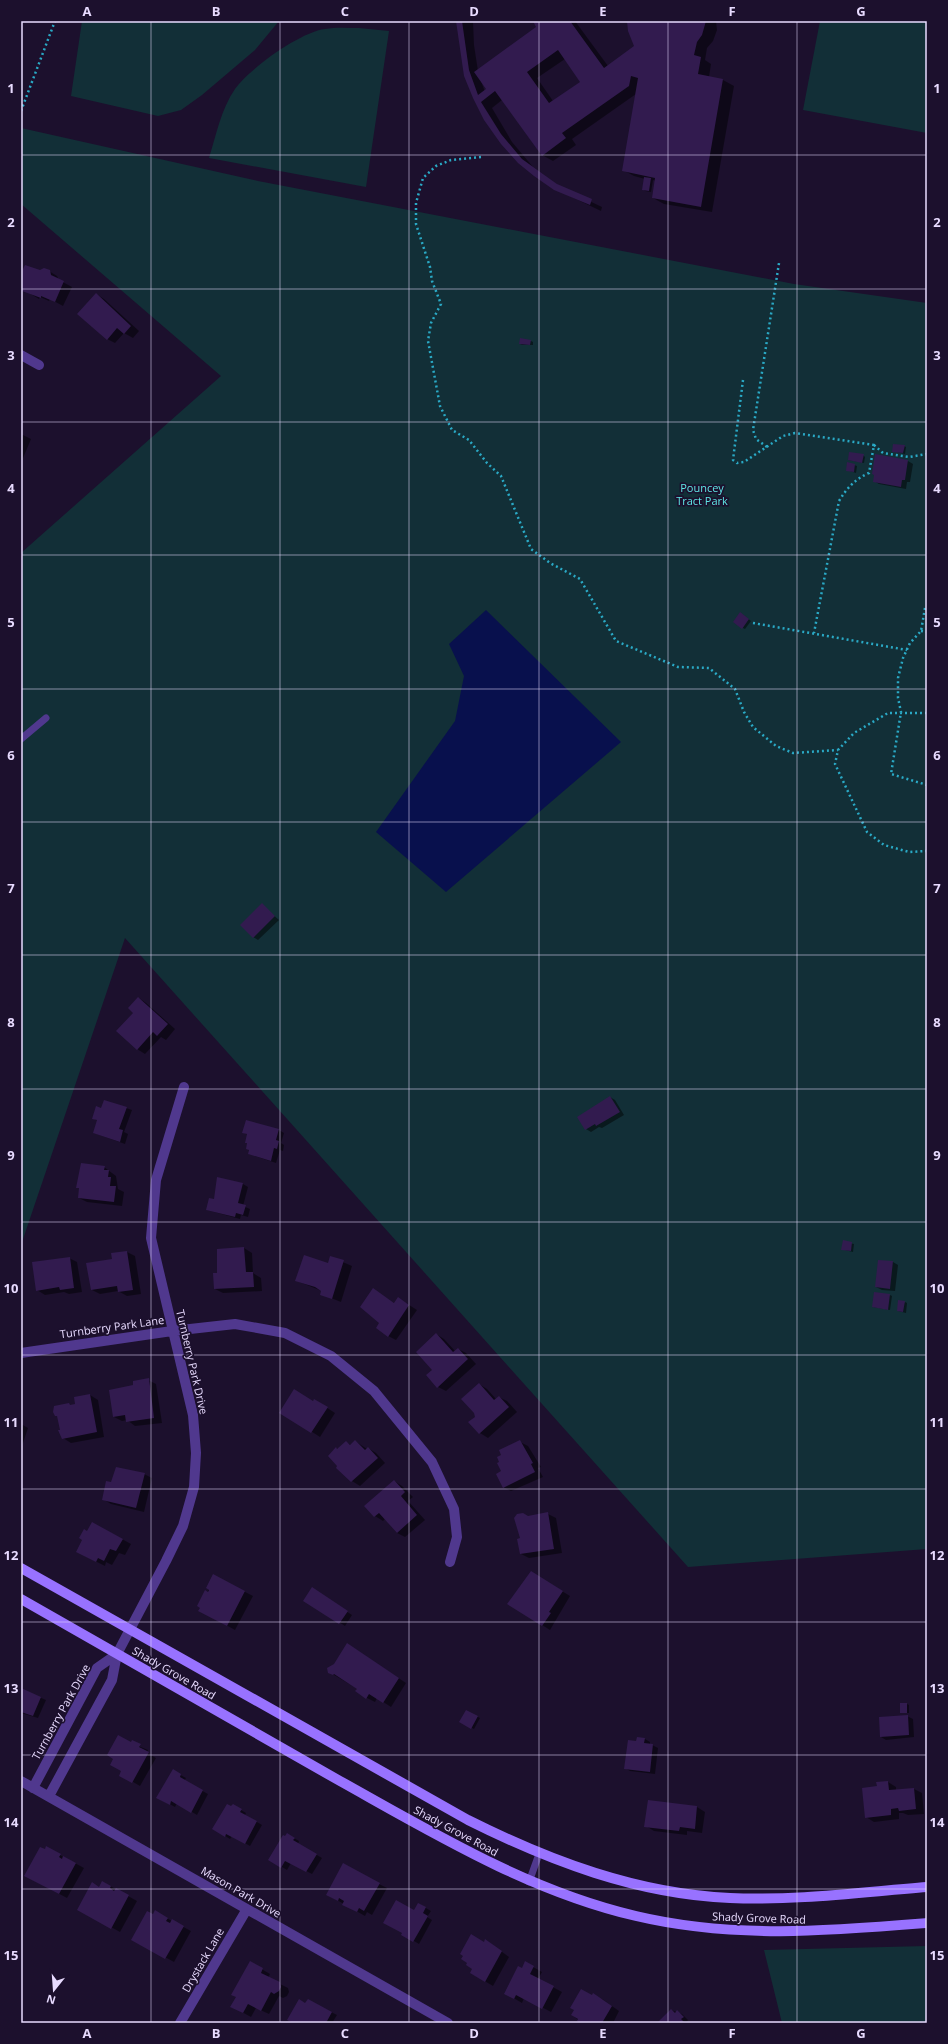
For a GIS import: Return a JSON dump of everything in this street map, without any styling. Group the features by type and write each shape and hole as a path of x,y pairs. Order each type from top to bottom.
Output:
{"main road":[{"name":"Shady Grove Road","path":"21,1568 461,1816 539,1854 619,1880 679,1893 707,1897 789,1898 927,1887"},
{"name":"Shady Grove Road","path":"21,1600 410,1820 529,1882 582,1901 630,1915 721,1930 804,1932 927,1924"}],"street":[{"path":"21,355 39,365"},
{"name":"Turnberry Park Drive","path":"49,1796 112,1680 116,1654 130,1630 182,1526 194,1486 196,1454 193,1414 151,1238 156,1180 184,1088"},
{"name":"Turnberry Park Lane","path":"21,1353 172,1331 235,1324 285,1333 330,1356 374,1391 432,1462 454,1509 457,1537 450,1562"},
{"name":"Turnberry Park Drive","path":"33,1788 98,1668 116,1654"},
{"name":"Mason Park Drive","path":"21,1781 448,2023"},
{"name":"Drystack Lane","path":"180,2023 247,1909"}],"lane":[{"path":"21,740 46,718"},
{"path":"529,1882 539,1854"}],"path":[{"path":"21,110 55,21"},
{"path":"481,157 451,160 436,166 423,178 416,203 416,224 430,267 432,281 441,304 431,323 428,341 440,406 452,430 469,440 487,463 501,476 532,548 550,563 580,579 616,641 678,667 709,668 735,689 744,712 753,727 776,746 794,753 838,750"},
{"path":"768,447 756,439 753,430 780,262"},
{"path":"743,380 733,460 737,463 744,462 783,436 795,433 874,445 883,453 909,457 927,454"},
{"path":"814,633 840,501 846,489 855,480 870,473 874,445"},
{"path":"925,608 921,631 907,650 898,678 898,698 901,712 891,774 927,784"},
{"path":"753,623 907,650"},
{"path":"921,631 927,632"},
{"path":"927,713 888,713 854,733 838,750 835,764 867,832 884,845 909,852 927,851"}],"green space":[{"path":"82,21 279,21 255,50 202,95 181,110 158,116 71,96"},
{"path":"820,21 927,21 927,133 803,110"},
{"path":"359,28 389,31 366,187 209,158 226,105 235,89 251,72 289,44 302,37 325,29"},
{"name":"Pouncey Tract Park","path":"21,128 258,181 794,284 927,303 927,1549 688,1567 125,938 21,1245 21,553 221,376 21,204"},
{"path":"927,1946 927,2023 782,2023 764,1950"}],"shaded area":[{"path":"486,610 621,742 446,892 376,832 455,721 464,676 449,644"}],"building":[{"path":"456,21 462,21 469,70 478,95 486,89 474,72 536,27 533,21 570,21 604,68 634,46 628,31 627,21 706,21 702,35 697,42 694,55 701,57 698,74 723,79 701,207 652,198 655,178 622,171 638,78 631,76 629,86 562,133 566,138 542,156 495,91 481,102 501,134 522,159 557,184 592,199 590,205 554,190 518,163 501,144 484,120 464,76","holes":["558,50 580,82 549,103 527,72"]},
{"path":"644,177 651,178 649,191 642,190"},
{"path":"25,265 40,270 44,268 50,270 51,275 64,281 55,302 41,296 41,298 22,291 21,273"},
{"path":"96,293 131,326 124,334 117,328 107,340 77,314"},
{"path":"520,338 531,340 530,345 519,344"},
{"path":"893,444 905,445 903,453 892,452"},
{"path":"849,452 864,454 862,463 848,460"},
{"path":"875,454 908,460 905,480 902,480 901,487 873,482 874,475 872,474"},
{"path":"847,462 855,464 854,472 846,471"},
{"path":"740,612 749,619 742,629 733,622"},
{"path":"262,903 275,916 253,938 240,925"},
{"path":"138,997 168,1024 157,1036 153,1032 137,1050 116,1031 133,1013 128,1008"},
{"path":"610,1096 620,1112 596,1126 595,1124 585,1130 577,1117"},
{"path":"104,1100 127,1107 119,1129 123,1130 120,1142 93,1133 97,1120 92,1119 96,1106 101,1108"},
{"path":"246,1120 279,1129 276,1140 279,1141 277,1149 274,1148 271,1161 248,1154 249,1150 246,1149 247,1143 245,1143 247,1134 242,1133"},
{"path":"81,1163 105,1166 104,1170 109,1170 108,1177 111,1177 110,1186 116,1186 114,1202 78,1198 79,1188 76,1188"},
{"path":"217,1177 243,1183 238,1203 246,1205 243,1215 236,1213 235,1217 206,1210 209,1198 214,1199"},
{"path":"843,1240 852,1242 851,1251 841,1250"},
{"path":"244,1247 246,1272 253,1272 254,1287 214,1289 213,1273 217,1273 217,1249"},
{"path":"127,1251 133,1290 118,1292 117,1286 91,1290 86,1263 112,1259 111,1253"},
{"path":"304,1255 328,1263 330,1256 344,1260 332,1299 320,1295 321,1291 315,1287 295,1281"},
{"path":"70,1257 74,1288 60,1290 59,1287 36,1291 32,1262"},
{"path":"878,1260 893,1261 890,1289 875,1287"},
{"path":"373,1288 394,1303 398,1297 409,1305 388,1337 376,1328 379,1323 360,1307"},
{"path":"874,1292 890,1294 888,1310 872,1307"},
{"path":"898,1300 905,1301 903,1312 897,1311"},
{"path":"436,1333 453,1352 458,1348 468,1359 437,1388 426,1375 432,1370 416,1352"},
{"path":"149,1378 154,1418 126,1422 125,1415 113,1417 109,1390 133,1385 133,1381"},
{"path":"479,1383 494,1400 499,1396 509,1407 479,1434 468,1422 475,1417 474,1413 461,1399"},
{"path":"294,1389 313,1401 314,1399 328,1407 311,1433 279,1413"},
{"path":"90,1394 97,1432 62,1439 58,1430 60,1430 57,1416 55,1416 53,1412 54,1406 69,1403 70,1405 75,1404 74,1397"},
{"path":"355,1440 365,1450 368,1447 378,1458 351,1482 336,1468 337,1466 328,1456 336,1447 337,1449 346,1441 350,1445"},
{"path":"520,1440 533,1463 531,1464 535,1472 503,1488 496,1474 501,1471 497,1463 499,1462 497,1457 501,1455 499,1450"},
{"path":"116,1467 145,1473 136,1508 102,1500 106,1481 111,1482"},
{"path":"394,1480 405,1492 401,1496 417,1515 397,1533 379,1513 374,1517 364,1506"},
{"path":"548,1512 554,1549 520,1554 517,1539 520,1538 514,1518 517,1514 523,1513 528,1516"},
{"path":"92,1522 123,1539 116,1551 110,1549 104,1561 98,1558 96,1562 76,1552 82,1540 79,1538 84,1529 87,1531"},
{"path":"531,1571 563,1591 549,1612 551,1613 542,1626 507,1604"},
{"path":"213,1574 245,1591 227,1626 198,1611 200,1608 197,1606 205,1590 208,1592 209,1590 206,1588"},
{"path":"312,1587 348,1611 339,1624 303,1601"},
{"path":"347,1643 399,1678 383,1703 369,1694 366,1699 355,1691 357,1689 334,1674 328,1673 327,1668 334,1664"},
{"path":"21,1688 41,1697 33,1716 21,1712"},
{"path":"900,1703 907,1703 907,1713 900,1713"},
{"path":"466,1710 478,1716 471,1729 459,1722"},
{"path":"908,1715 909,1735 880,1737 879,1717"},
{"path":"118,1735 131,1742 132,1740 141,1744 139,1747 149,1752 132,1783 119,1776 121,1771 110,1765 113,1759 107,1755"},
{"path":"637,1737 645,1738 644,1743 653,1744 650,1772 624,1769 628,1740 636,1741"},
{"path":"173,1769 181,1774 180,1777 203,1790 191,1813 171,1801 170,1805 156,1798"},
{"path":"888,1781 889,1790 914,1788 916,1809 899,1811 898,1808 891,1809 891,1815 865,1818 862,1788 877,1786 876,1782"},
{"path":"648,1800 697,1806 695,1829 680,1827 679,1831 644,1827"},
{"path":"227,1804 231,1806 233,1804 242,1809 240,1812 257,1821 245,1844 226,1834 225,1837 212,1829"},
{"path":"287,1833 295,1838 293,1840 317,1854 306,1872 285,1861 281,1868 268,1860 283,1835 285,1836"},
{"path":"46,1846 61,1854 59,1857 62,1859 63,1856 76,1863 59,1894 24,1876 40,1847 45,1849"},
{"path":"343,1863 380,1883 364,1911 359,1908 357,1912 342,1905 344,1901 339,1898 338,1901 326,1895"},
{"path":"102,1881 111,1886 110,1888 114,1891 116,1888 129,1895 111,1929 77,1910 92,1882 99,1887"},
{"path":"396,1900 414,1910 418,1903 426,1907 423,1913 428,1916 413,1942 401,1935 402,1933 383,1923"},
{"path":"155,1910 168,1918 166,1921 170,1923 172,1919 184,1926 165,1959 131,1940 147,1911 153,1914"},
{"path":"471,1934 484,1942 485,1939 502,1951 485,1982 470,1973 472,1969 461,1959 463,1956 460,1954"},
{"path":"250,1961 263,1968 261,1973 280,1982 281,1987 279,1991 274,1994 271,1992 261,2011 248,2004 243,2013 230,2007 236,1997 231,1995"},
{"path":"525,1961 534,1966 530,1974 554,1986 542,2009 516,1995 514,1999 504,1994 518,1966 522,1968"},
{"path":"581,1989 592,1995 593,1993 612,2006 602,2023 580,2023 577,2021 578,2019 571,2015 574,2010 570,2008"},
{"path":"299,1999 305,2003 308,1999 332,2012 326,2023 293,2023 287,2020"},
{"path":"671,2009 675,2013 677,2010 684,2017 681,2019 685,2023 657,2023"}]}
